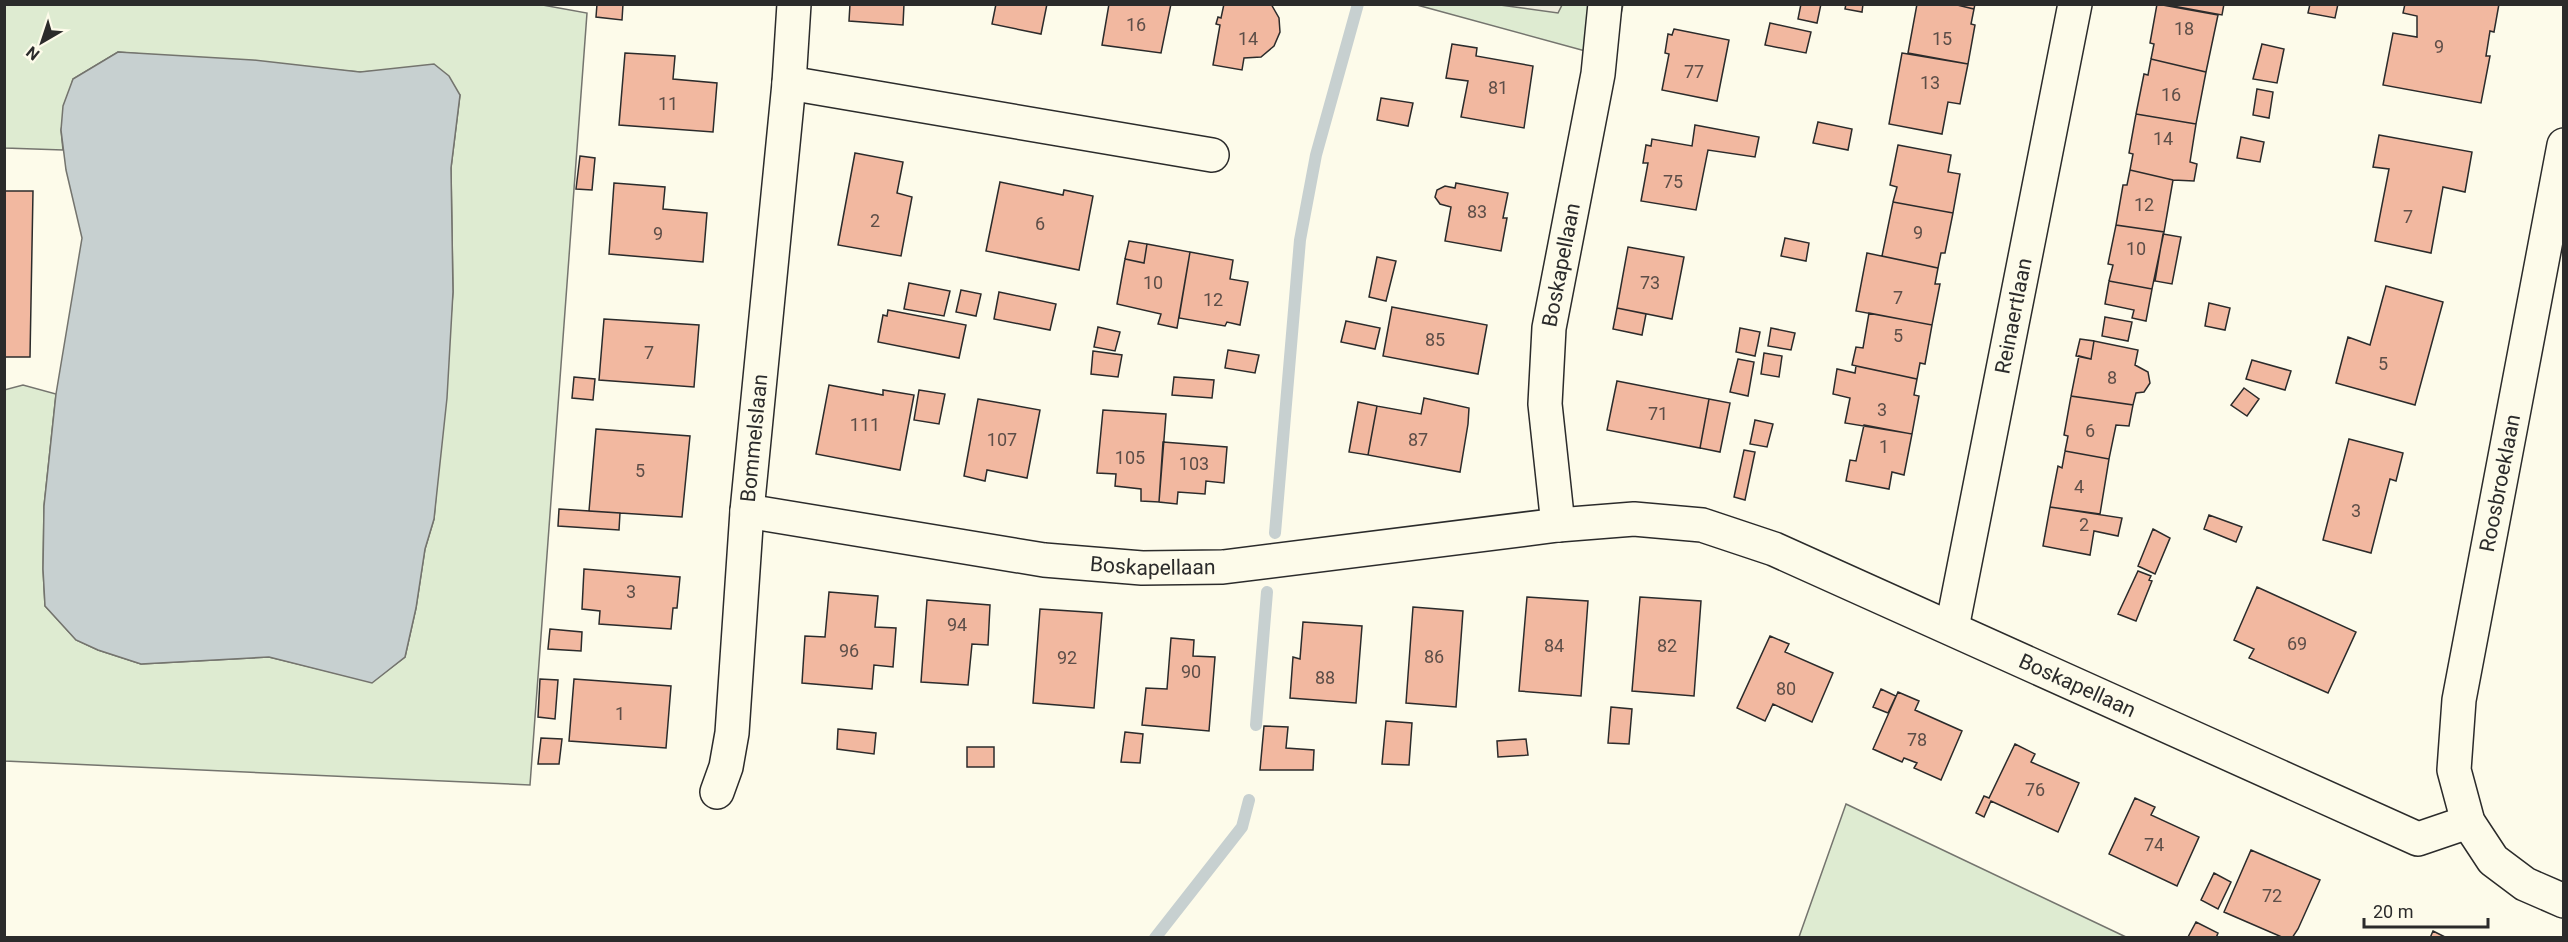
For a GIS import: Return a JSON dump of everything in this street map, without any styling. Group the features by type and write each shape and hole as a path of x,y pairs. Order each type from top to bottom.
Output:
{"street":[{"name":"Bommelslaan","path":"717,792 726,766 732,733 747,511 789,83 794,4"},
{"name":"Boskapellaan","path":"1558,525 1545,404 1549,328 1598,74 1605,4"},
{"name":"Reinaertlaan","path":"1952,628 2075,4"},
{"path":"789,83 1212,155"},
{"name":"Roosbroeklaan","path":"2468,822 2454,770 2458,700 2564,145"},
{"name":"Boskapellaan","path":"747,511 1044,560 1142,568 1223,567 1558,525 1634,519 1702,525 1774,549 2418,840 2468,822"},
{"path":"2468,822 2493,860 2525,884 2564,901"}],"green space":[{"path":"537,4 587,13 530,785 5,761 4,390 23,385 56,394 44,506 45,606 76,640 141,664 269,657 372,682 405,657 416,608 425,549 434,519 453,292 451,168 460,95 395,70 360,72 118,52 73,79 61,130 63,150 5,148 5,5"},
{"path":"1417,5 1623,5 1611,58"},
{"path":"1846,804 2126,937 1799,937"}],"shaded area":[{"path":"1562,4 1558,13 1500,5"},
{"path":"118,52 253,60 360,72 434,64 449,76 460,95 451,168 453,292 447,398 434,519 425,549 416,608 405,657 372,683 269,657 141,664 76,640 45,606 44,506 56,394 82,238 66,170 61,130 63,106 73,79"}],"building":[{"path":"597,4 623,4 622,20 596,17"},
{"path":"850,4 904,4 903,25 849,21"},
{"path":"996,4 1047,4 1041,34 992,24"},
{"path":"1109,4 1171,4 1161,53 1102,45"},
{"path":"1224,4 1271,4 1279,18 1280,32 1274,46 1261,57 1244,58 1242,70 1213,65 1220,25 1216,24 1218,17 1221,18"},
{"path":"1801,4 1821,4 1817,23 1798,19"},
{"path":"1846,4 1863,4 1862,12 1845,9"},
{"path":"1917,4 1953,4 1974,9 1971,24 1975,25 1968,64 1908,53"},
{"path":"1953,4 1975,4 1974,9"},
{"path":"2157,4 2218,15 2206,72 2151,59 2154,44 2150,43"},
{"path":"2162,4 2224,4 2222,15"},
{"path":"2310,4 2338,4 2335,18 2308,13"},
{"path":"2405,4 2499,4 2494,32 2490,31 2486,56 2490,56 2481,103 2383,85 2393,33 2417,37 2417,16 2403,13"},
{"path":"1770,23 1811,32 1806,53 1765,45"},
{"path":"1674,29 1729,40 1717,101 1662,90 1669,54 1665,53 1668,34 1672,35"},
{"path":"1452,44 1477,48 1476,56 1533,66 1524,128 1461,117 1468,81 1446,78"},
{"path":"2262,44 2284,49 2277,83 2253,79"},
{"path":"625,53 675,56 673,79 717,83 713,132 619,125"},
{"path":"1902,53 1968,64 1960,104 1948,102 1942,134 1889,124"},
{"path":"2151,59 2206,72 2196,124 2136,114 2144,74 2148,75"},
{"path":"2257,89 2273,92 2269,118 2253,115"},
{"path":"1381,98 1413,103 1408,126 1377,120"},
{"path":"2136,114 2196,124 2190,162 2197,164 2194,181 2173,180 2130,170 2133,154 2129,153"},
{"path":"1818,122 1852,129 1848,150 1813,143"},
{"path":"1695,125 1759,137 1755,157 1708,150 1696,210 1641,201 1648,163 1643,163 1646,145 1651,146 1652,139 1692,146"},
{"path":"2379,135 2472,152 2465,192 2443,187 2431,253 2375,241 2389,169 2373,167"},
{"path":"2241,137 2264,142 2260,162 2237,158"},
{"path":"1898,145 1951,155 1948,172 1960,174 1953,213 1893,202 1897,187 1890,185"},
{"path":"855,153 903,162 897,193 912,197 901,256 838,245"},
{"path":"580,156 595,158 592,190 576,189"},
{"path":"2130,170 2173,180 2164,232 2116,225 2123,185 2127,185"},
{"path":"1000,182 1063,195 1064,190 1093,196 1079,270 986,251"},
{"path":"614,183 665,187 663,209 707,213 703,262 609,254"},
{"path":"1456,183 1508,193 1503,218 1507,218 1501,251 1445,241 1451,207 1440,204 1435,197 1437,190 1445,186 1455,188"},
{"path":"4,191 33,191 30,357 4,357"},
{"path":"1893,202 1953,213 1945,253 1941,253 1938,268 1882,256"},
{"path":"2116,225 2164,232 2152,289 2109,281 2113,265 2108,264"},
{"path":"2163,234 2181,237 2172,284 2155,281"},
{"path":"1785,238 1809,243 1806,261 1781,256"},
{"path":"1129,241 1147,244 1144,263 1125,259"},
{"path":"1147,244 1190,252 1177,328 1158,324 1161,314 1117,304 1125,259 1144,263"},
{"path":"1628,247 1684,257 1672,319 1617,308"},
{"path":"1190,252 1233,260 1230,279 1248,282 1240,325 1227,322 1225,326 1179,318"},
{"path":"1867,253 1938,268 1935,284 1940,284 1932,325 1856,311"},
{"path":"1377,257 1396,261 1386,301 1369,297"},
{"path":"2109,281 2152,289 2146,321 2132,318 2134,310 2105,304"},
{"path":"909,283 950,291 944,316 904,309"},
{"path":"2386,286 2443,302 2415,405 2336,383 2348,337 2370,345"},
{"path":"961,290 981,294 976,316 956,312"},
{"path":"999,292 1056,304 1050,330 994,319"},
{"path":"2209,303 2230,308 2225,330 2205,326"},
{"path":"1392,307 1487,325 1478,374 1383,356"},
{"path":"1617,308 1646,314 1642,335 1613,329"},
{"path":"888,310 966,325 959,358 878,342 883,315 887,316"},
{"path":"1869,313 1932,325 1925,364 1920,363 1917,379 1852,365 1856,347 1863,348"},
{"path":"2105,317 2132,322 2128,341 2102,336"},
{"path":"604,319 699,325 694,387 599,380"},
{"path":"1346,321 1380,328 1375,349 1341,342"},
{"path":"1098,327 1120,332 1115,351 1094,347"},
{"path":"1740,328 1760,332 1755,356 1736,352"},
{"path":"1771,328 1795,333 1791,350 1768,346"},
{"path":"2080,339 2094,341 2091,359 2076,356"},
{"path":"2094,341 2138,350 2135,365 2148,372 2150,383 2144,392 2136,393 2133,405 2071,396 2079,356 2091,359"},
{"path":"1228,350 1259,355 1255,373 1225,368"},
{"path":"1093,351 1122,355 1118,377 1091,374"},
{"path":"1764,353 1782,356 1779,377 1761,374"},
{"path":"1738,359 1754,362 1748,396 1730,392"},
{"path":"2252,360 2291,371 2285,390 2246,379"},
{"path":"1856,366 1917,379 1914,395 1919,396 1912,434 1845,423 1850,398 1833,394 1837,369 1855,373"},
{"path":"574,377 595,379 593,400 572,398"},
{"path":"1174,377 1214,380 1212,398 1172,395"},
{"path":"1617,381 1709,399 1700,448 1607,430"},
{"path":"829,385 883,395 883,390 914,395 900,470 816,454"},
{"path":"2244,388 2259,399 2247,416 2231,405"},
{"path":"919,390 945,394 939,424 914,420"},
{"path":"2071,396 2133,405 2129,426 2116,425 2109,459 2065,451 2068,436 2064,435"},
{"path":"1424,398 1469,408 1460,472 1368,455 1377,406 1421,414"},
{"path":"978,399 1040,410 1027,478 987,470 985,481 964,476"},
{"path":"1709,399 1730,403 1720,452 1700,448"},
{"path":"1358,402 1377,406 1368,455 1349,452"},
{"path":"1103,410 1166,414 1159,502 1141,501 1141,489 1115,486 1116,474 1097,473"},
{"path":"1755,420 1773,424 1767,447 1750,444"},
{"path":"1864,425 1912,434 1904,475 1892,472 1889,489 1846,481 1850,460 1856,461"},
{"path":"596,429 690,436 682,517 589,511"},
{"path":"2349,439 2403,453 2396,481 2390,479 2371,553 2323,540"},
{"path":"1163,442 1227,447 1224,483 1206,481 1205,494 1178,492 1177,504 1159,502"},
{"path":"1744,450 1755,452 1745,500 1734,497"},
{"path":"2065,451 2109,459 2100,514 2050,507 2058,466 2062,468"},
{"path":"2050,507 2122,518 2118,536 2094,531 2090,555 2043,546"},
{"path":"559,509 620,513 619,530 558,526"},
{"path":"2209,515 2242,527 2236,542 2204,529"},
{"path":"2153,529 2170,538 2155,574 2138,566"},
{"path":"584,569 680,577 677,608 673,608 671,629 599,624 600,611 582,609"},
{"path":"2138,571 2151,576 2149,580 2152,581 2136,621 2118,614"},
{"path":"2257,587 2356,632 2328,693 2249,658 2254,649 2234,640"},
{"path":"829,592 878,596 875,627 896,628 893,667 874,665 872,689 802,683 805,636 825,637"},
{"path":"1527,597 1588,601 1581,696 1519,691"},
{"path":"1640,597 1701,601 1694,696 1632,691"},
{"path":"927,600 990,605 988,645 972,644 968,685 921,682"},
{"path":"1413,607 1463,611 1456,707 1406,703"},
{"path":"1040,609 1102,613 1094,708 1033,703"},
{"path":"1303,622 1362,626 1356,703 1290,698 1293,657 1300,659"},
{"path":"550,629 582,632 581,651 548,649"},
{"path":"1770,636 1789,644 1785,652 1833,673 1812,722 1773,704 1765,721 1737,708"},
{"path":"1171,638 1194,640 1193,656 1215,657 1209,731 1142,725 1146,688 1167,689"},
{"path":"540,679 558,680 555,719 538,717"},
{"path":"574,679 671,686 666,748 569,741"},
{"path":"1881,689 1896,696 1888,713 1873,707"},
{"path":"1898,692 1919,701 1915,710 1962,731 1941,780 1914,768 1917,763 1904,758 1902,762 1873,749"},
{"path":"1611,707 1632,709 1629,744 1608,743"},
{"path":"1386,721 1412,723 1409,765 1382,764"},
{"path":"1264,726 1288,727 1286,748 1314,750 1313,770 1260,770"},
{"path":"838,729 876,733 874,754 837,749"},
{"path":"1125,732 1143,734 1140,763 1121,762"},
{"path":"541,738 562,739 559,764 538,764"},
{"path":"1526,739 1528,755 1498,757 1497,741"},
{"path":"2015,744 2035,754 2031,762 2079,783 2058,832 1991,801 1984,817 1976,813 1984,796 1989,798"},
{"path":"967,747 994,747 994,767 967,767"},
{"path":"2135,798 2155,807 2151,815 2199,837 2177,886 2109,854"},
{"path":"2251,850 2320,880 2292,938 2284,938 2224,912"},
{"path":"2214,873 2231,882 2218,909 2201,900"},
{"path":"2196,922 2218,933 2216,938 2188,937"},
{"path":"2433,931 2447,938 2430,938"}],"waterway":[{"path":"1275,533 1300,240 1316,155 1358,4"},
{"path":"1256,725 1267,592"},
{"path":"1155,938 1242,827 1249,800"}]}
